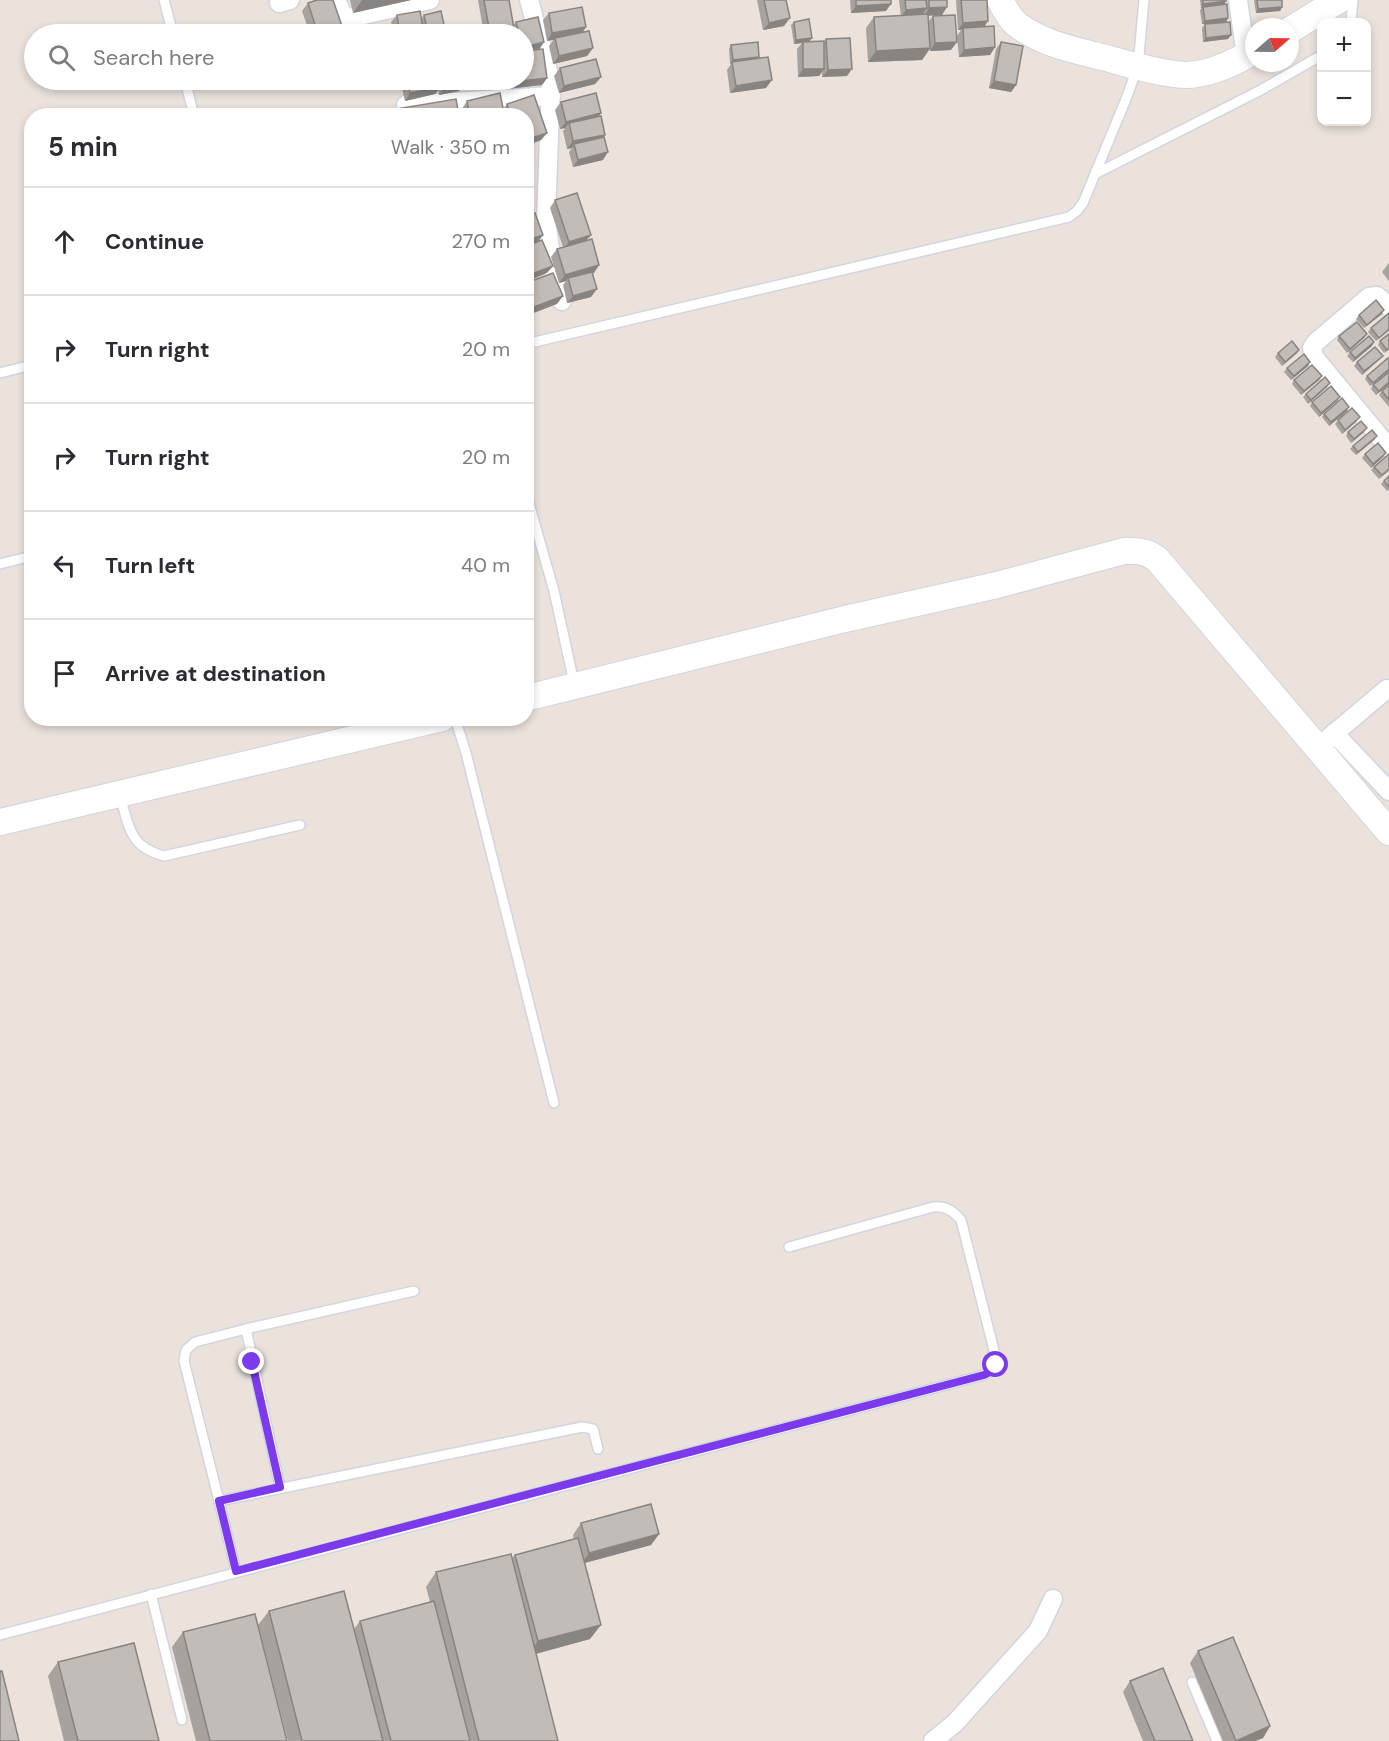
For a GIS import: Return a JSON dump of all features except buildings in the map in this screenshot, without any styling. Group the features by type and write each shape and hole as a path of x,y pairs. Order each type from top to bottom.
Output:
{"street":[{"path":"336,0 343,15 350,18 430,0"},
{"path":"529,0 551,82 546,219 553,270 562,301"},
{"path":"1000,0 1017,25 1033,35 1050,43 1137,66 1186,75 1221,67 1245,55"},
{"path":"1238,0 1245,31"},
{"path":"1299,26 1342,5"},
{"path":"406,105 551,96"},
{"path":"1389,307 1377,296 1369,297 1316,342 1312,348 1314,357 1389,448"},
{"path":"534,696 845,619 997,585 1124,550 1146,552 1157,559 1325,741 1389,832"},
{"path":"1325,741 1387,689"},
{"path":"0,822 408,726"},
{"path":"1325,741 1389,792"},
{"path":"933,1741 955,1723 1038,1631 1053,1599"}],"lane":[{"path":"164,0 170,24"},
{"path":"534,342 1069,217 1080,207 1126,99 1137,66 1144,0"},
{"path":"1095,174 1259,91 1317,58"},
{"path":"188,90 192,108"},
{"path":"0,373 24,367"},
{"path":"534,521 554,591 575,687"},
{"path":"0,564 24,558"},
{"path":"457,726 472,775 554,1103"},
{"path":"119,794 132,834 139,845 149,852 164,856 300,825"},
{"path":"0,1635 984,1375 992,1371 996,1365 961,1220 952,1210 942,1206 933,1207 789,1247"},
{"path":"236,1571 184,1361 186,1350 195,1342 414,1291"},
{"path":"246,1329 280,1487"},
{"path":"219,1501 582,1427 593,1429 598,1449"},
{"path":"152,1594 182,1720"},
{"path":"1192,1682 1217,1741"}],"route":[{"path":"252,1362 280,1487 219,1501 236,1571 984,1375 992,1371 996,1365"}]}
